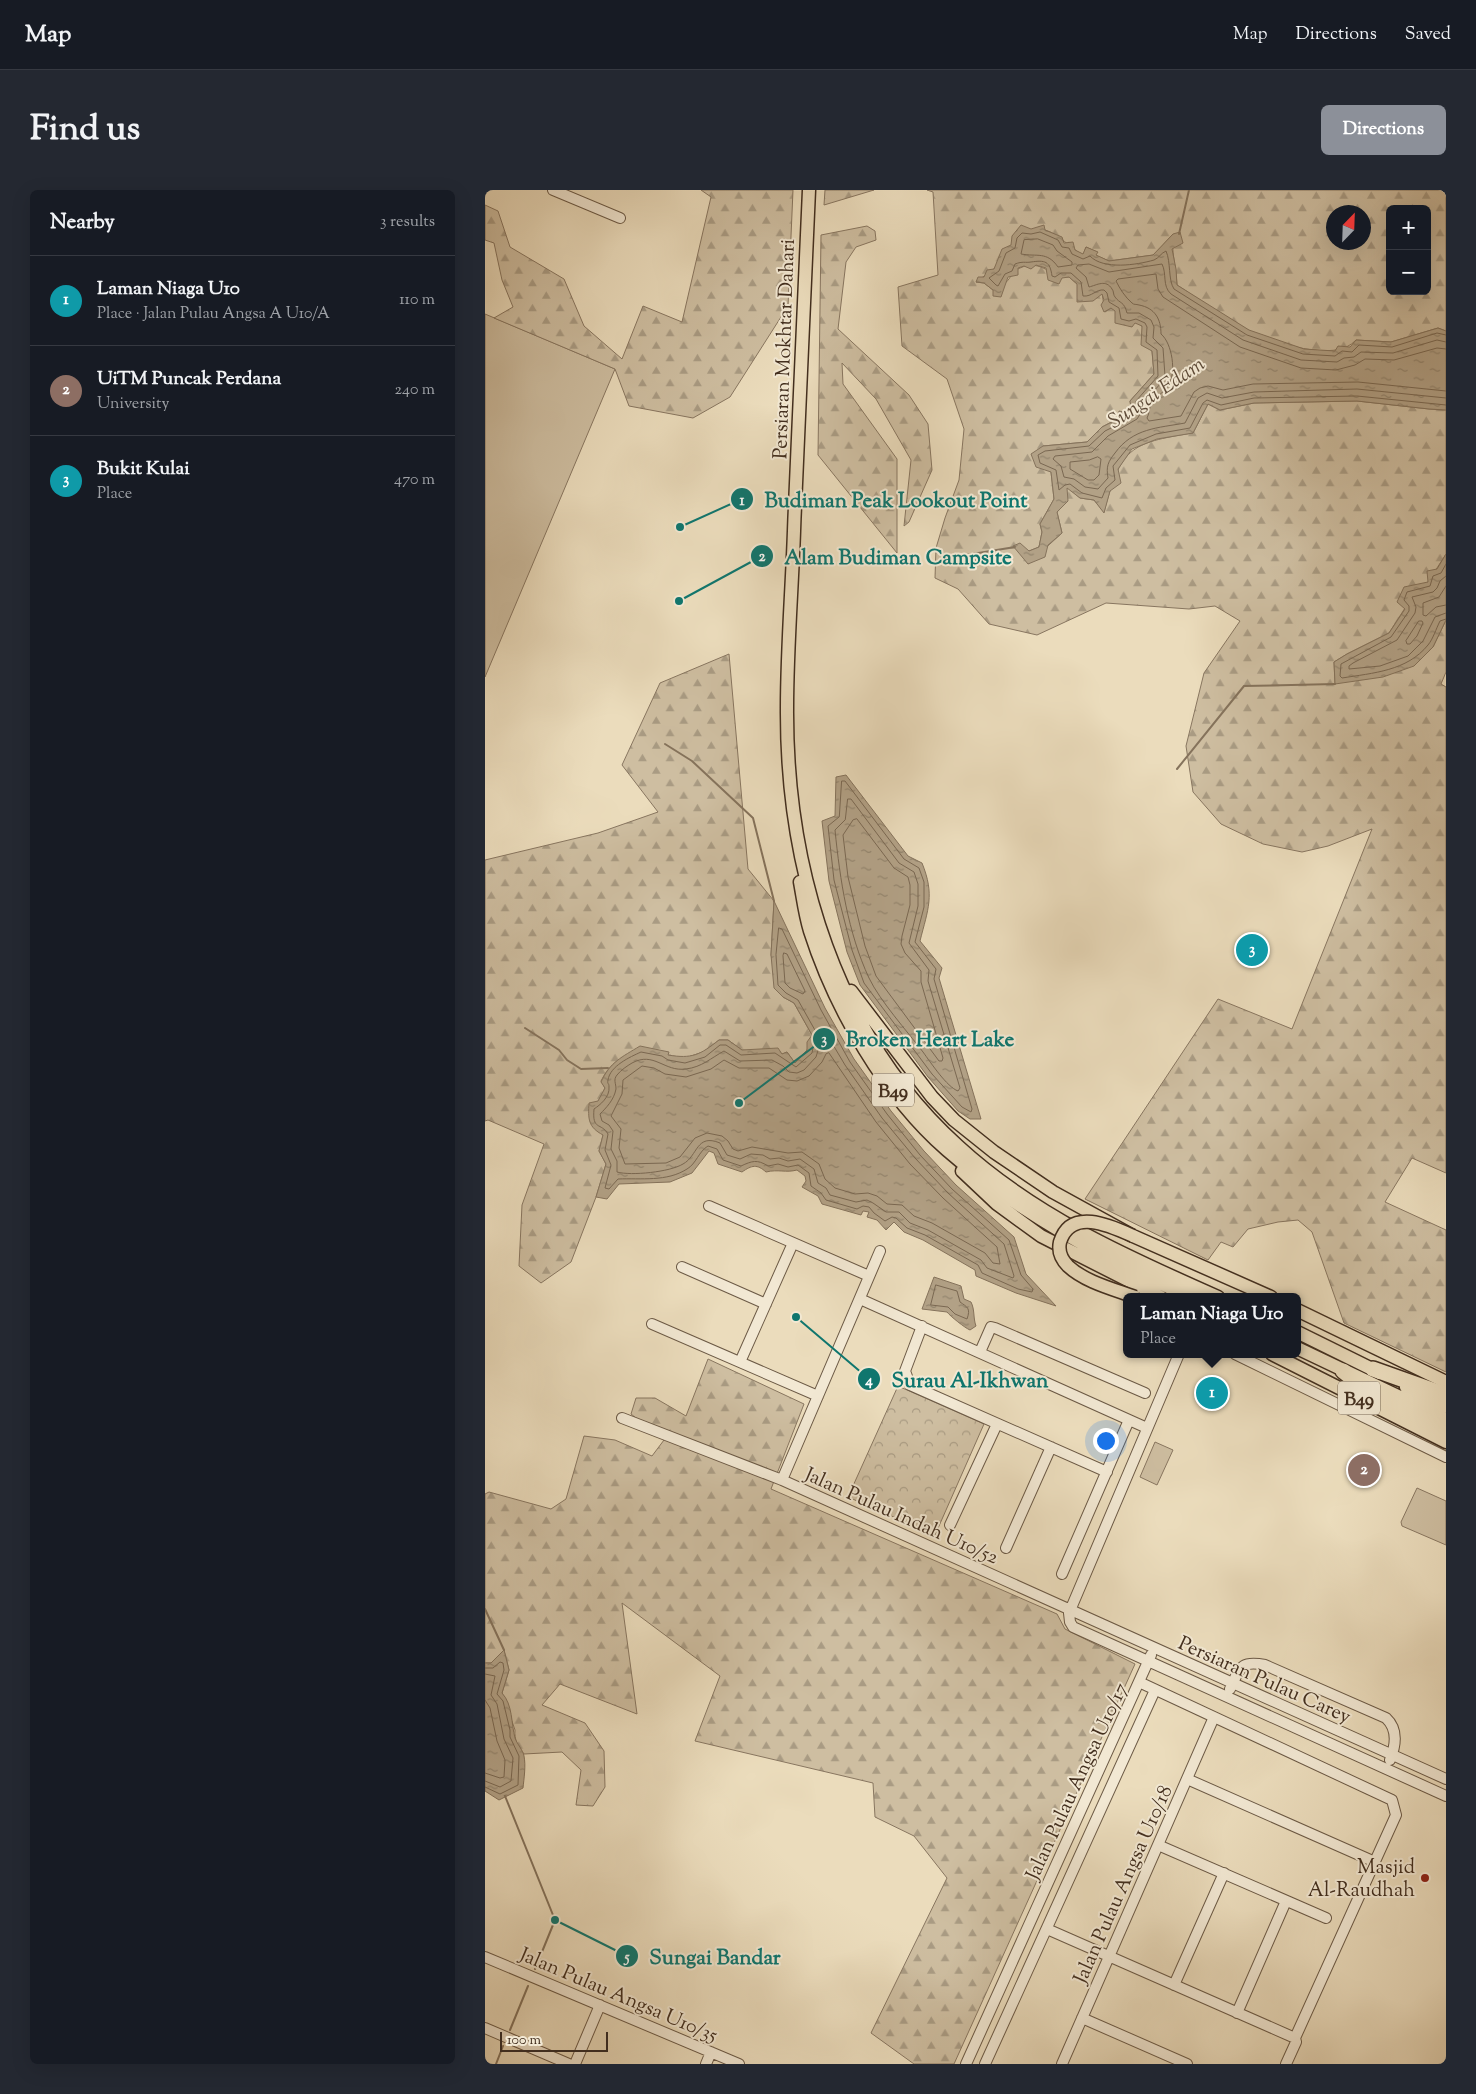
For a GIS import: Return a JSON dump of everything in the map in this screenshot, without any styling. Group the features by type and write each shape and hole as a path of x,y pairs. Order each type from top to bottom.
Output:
{"highway":[{"path":"1373,1369 1446,1395"},
{"path":"1343,1371 1366,1389 1446,1431"}],"main road":[{"name":"Persiaran Mokhtar Dahari","path":"809,190 787,707 788,749 793,806 801,850 824,943 849,1001 871,1042 910,1095 959,1147 1010,1189 1053,1217 1155,1270 1209,1293"},
{"name":"Persiaran Mokhtar Dahari","path":"788,749 784,776 786,801 809,928 822,966 845,1015 880,1072 900,1099 946,1149 986,1182 1039,1220 1182,1293"},
{"path":"833,964 897,1053 932,1097 954,1120 994,1152 1053,1192 1133,1236"},
{"name":"B49","path":"946,1149 959,1168 1018,1221 1068,1251 1153,1293"},
{"path":"1125,1293 1081,1275 1067,1266 1058,1248 1062,1236 1069,1227 1079,1222 1092,1221 1100,1223 1262,1293"},
{"path":"1301,1312 1446,1382"},
{"name":"B49","path":"1301,1334 1446,1406"},
{"name":"B49","path":"1301,1350 1446,1418"},
{"name":"B49","path":"1280,1358 1446,1442"}],"street":[{"path":"553,190 620,218"},
{"path":"709,1206 869,1276"},
{"path":"740,1362 793,1243"},
{"name":"Jalan Pulau Indah U10/52","path":"880,1250 782,1480 1071,1610"},
{"path":"682,1267 766,1304"},
{"path":"860,1298 1147,1428"},
{"path":"652,1324 818,1396"},
{"path":"922,1326 905,1371 910,1385 1107,1472"},
{"path":"979,1352 991,1327 1145,1393"},
{"path":"1071,1610 1177,1358"},
{"path":"1243,1358 1446,1457"},
{"path":"622,1418 782,1480"},
{"path":"1062,1574 1129,1420"},
{"path":"950,1525 997,1424"},
{"path":"1006,1548 1051,1447"},
{"name":"Persiaran Pulau Carey","path":"1446,1780 1071,1610 1070,1622 1073,1627 1446,1796"},
{"path":"1139,1682 1154,1648"},
{"path":"1227,1696 1240,1667 1250,1662 1265,1666 1386,1718 1393,1725 1395,1736 1392,1755 1386,1770"},
{"name":"Jalan Pulau Angsa U10/17","path":"966,2064 1139,1682 1392,1800 1396,1815 1375,1862"},
{"path":"985,2064 1155,1690"},
{"name":"Jalan Pulau Angsa U10/18","path":"1061,2064 1214,1718"},
{"path":"1187,1779 1375,1862 1295,2038 1296,2042 1286,2064"},
{"path":"1158,1845 1326,1918"},
{"path":"1174,1985 1224,1873"},
{"path":"1237,2013 1286,1901"},
{"path":"1047,1929 1295,2038"},
{"name":"Jalan Pulau Angsa U10/35","path":"485,1957 739,2064"},
{"path":"575,2064 600,2004"},
{"path":"1082,2018 1187,2064"},
{"path":"485,2028 569,2064"},
{"path":"705,2064 711,2052"}],"green space":[{"path":"701,190 793,190 788,306 730,397 693,418 629,406 615,369 494,318 513,307 502,280 494,243 485,240 485,205 498,211 510,247 564,279 584,326 622,359 643,306 682,322 711,197"},
{"path":"825,190 874,190 824,205"},
{"path":"927,190 1446,190 1446,331 1438,328 1391,342 1356,340 1346,347 1319,351 1288,345 1248,330 1177,285 1173,234 1154,255 1109,261 1095,255 1097,252 1086,247 1083,255 1045,230 1012,245 994,269 976,282 984,283 993,290 1006,282 1017,269 1034,265 1057,275 1069,277 1077,284 1102,293 1105,312 1111,308 1142,326 1152,351 1154,374 1130,401 1131,408 1128,413 1102,427 1087,442 1043,446 1051,472 1054,499 1040,524 1042,532 1039,547 1029,551 1028,564 1062,533 1057,512 1067,487 1080,498 1094,500 1104,512 1116,474 1131,452 1154,441 1193,433 1208,404 1220,410 1254,403 1357,401 1446,410 1446,554 1428,582 1405,608 1389,633 1334,662 1335,683 1433,647 1446,620 1446,672 1441,684 1446,687 1446,1173 1412,1158 1385,1202 1446,1230 1446,1372 1344,1323 1312,1232 1298,1220 1278,1222 1248,1229 1233,1247 1221,1242 1208,1260 1085,1199 1218,999 1292,1029 1372,829 1328,846 1302,852 1263,844 1221,824 1193,792 1186,746 1204,673 1240,621 1215,606 1189,609 1106,603 1037,635 989,624 958,589 935,578 936,548 959,480 964,429 947,379 902,346 898,287 938,275 933,192"},
{"path":"867,226 875,231 876,240 856,247 846,262 838,329 909,395 928,424 932,470 909,522 904,526 911,460 876,399 842,363 843,384 897,459 897,553 818,455 821,235"},
{"path":"485,314 615,369 485,677"},
{"path":"729,654 748,869 774,901 771,955 783,997 794,1003 812,1035 807,1050 795,1063 787,1052 782,1054 742,1050 728,1040 719,1040 703,1052 685,1058 667,1055 668,1052 637,1054 621,1059 614,1064 601,1081 605,1088 598,1102 589,1104 603,1135 599,1151 606,1164 596,1197 571,1262 541,1283 519,1266 522,1205 544,1144 488,1120 485,1121 485,860 598,833 658,812 622,765 660,683"},
{"path":"708,1359 804,1404 771,1489 1057,1614 1065,1629 1135,1664 954,2064 914,2064 871,2033 947,1878 914,1836 875,1817 873,1783 695,1741 720,1676 622,1603 637,1714 560,1684 542,1705 585,1723 604,1751 605,1787 593,1806 576,1805 581,1770 562,1752 524,1754 517,1743 515,1730 502,1693 509,1670 504,1650 491,1663 485,1663 485,1494 489,1492 551,1509 566,1499 584,1436 615,1440 652,1456 664,1440 631,1414 636,1398 655,1398 686,1416"},
{"path":"898,1386 984,1424 935,1535 848,1497"},
{"path":"1155,1442 1173,1450 1157,1485 1140,1477"},
{"path":"1417,1488 1446,1501 1446,1545 1402,1526 1401,1522"}],"water":[{"path":"1021,225 1031,229 1044,225 1045,230 1062,237 1064,243 1073,242 1075,250 1083,254 1086,247 1098,252 1096,255 1109,261 1153,255 1173,234 1180,232 1183,243 1172,249 1177,285 1249,330 1304,349 1335,351 1338,346 1350,347 1356,340 1391,342 1438,328 1446,331 1446,410 1357,401 1254,403 1220,410 1208,404 1193,433 1157,439 1132,449 1118,469 1121,483 1110,491 1104,513 1094,500 1080,498 1067,488 1068,501 1057,512 1062,533 1048,545 1045,557 1028,564 1013,546 1020,543 1029,551 1039,547 1042,532 1040,524 1054,499 1051,472 1036,467 1031,454 1043,446 1087,442 1102,427 1118,419 1119,411 1128,413 1131,408 1130,401 1154,374 1152,351 1141,345 1142,326 1135,323 1132,327 1115,323 1115,311 1111,308 1104,312 1101,305 1104,300 1102,294 1093,301 1077,302 1077,284 1069,277 1062,278 1059,284 1048,280 1046,268 1036,265 1031,269 1024,266 1018,268 1018,275 1008,277 1001,297 993,296 993,290 984,283 976,282 978,277 984,277 987,270 994,269 1002,249 1011,245 1012,236"},
{"path":"1446,554 1446,620 1433,647 1414,666 1383,677 1335,684 1334,662 1389,633 1405,609 1397,602 1404,587 1428,582 1427,571 1437,569"},
{"path":"846,775 908,856 922,863 928,884 929,902 920,941 942,968 939,978 981,1119 970,1119 958,1111 928,1077 860,985 847,952 829,881 822,821 835,816 836,777"},
{"path":"774,901 825,1008 854,1059 891,1111 924,1151 956,1185 1014,1237 1026,1274 1056,1306 1016,1293 976,1276 975,1270 923,1240 904,1232 894,1222 886,1230 877,1220 867,1217 869,1212 863,1211 861,1215 822,1204 818,1196 802,1187 806,1181 805,1176 797,1170 766,1172 754,1166 742,1172 718,1164 714,1153 709,1151 692,1173 670,1182 619,1184 607,1199 596,1197 606,1164 599,1151 603,1135 594,1129 590,1122 589,1103 598,1101 605,1088 601,1082 608,1069 622,1057 640,1046 669,1052 668,1055 690,1056 701,1052 719,1040 728,1040 742,1050 778,1048 782,1054 787,1052 795,1063 807,1050 807,1042 812,1035 794,1003 783,997 774,988 771,955"},
{"path":"934,1277 961,1286 964,1299 971,1302 976,1326 970,1330 947,1312 922,1309"},
{"path":"504,1650 509,1670 502,1693 510,1709 515,1738 525,1760 525,1768 523,1788 499,1800 485,1791 485,1663 491,1663"}],"waterway":[{"path":"1179,234 1189,190"},
{"name":"Sungai Edam","path":"954,557 1015,547"},
{"path":"1177,769 1244,686 1335,684"},
{"path":"665,744 692,761 753,818 774,901"},
{"path":"525,1028 559,1050 567,1060 581,1069 608,1068"},
{"path":"485,1609 504,1650"},
{"path":"505,1796 555,1920 535,1969"},
{"path":"510,2030 528,1986"},
{"path":"496,2064 503,2046"}],"place":[{"name":"Budiman Peak Lookout Point","path":"680,527"},
{"name":"Alam Budiman Campsite","path":"679,601"},
{"name":"Bukit Kulai","path":"1252,950"},
{"name":"Broken Heart Lake","path":"739,1103"},
{"name":"Surau Al-Ikhwan","path":"796,1317"},
{"name":"Laman Niaga U10","path":"1212,1393"},
{"name":"UiTM Puncak Perdana","path":"1364,1470"},
{"name":"Masjid Al-Raudhah","path":"1425,1878"},
{"name":"Sungai Bandar","path":"555,1920"}]}
